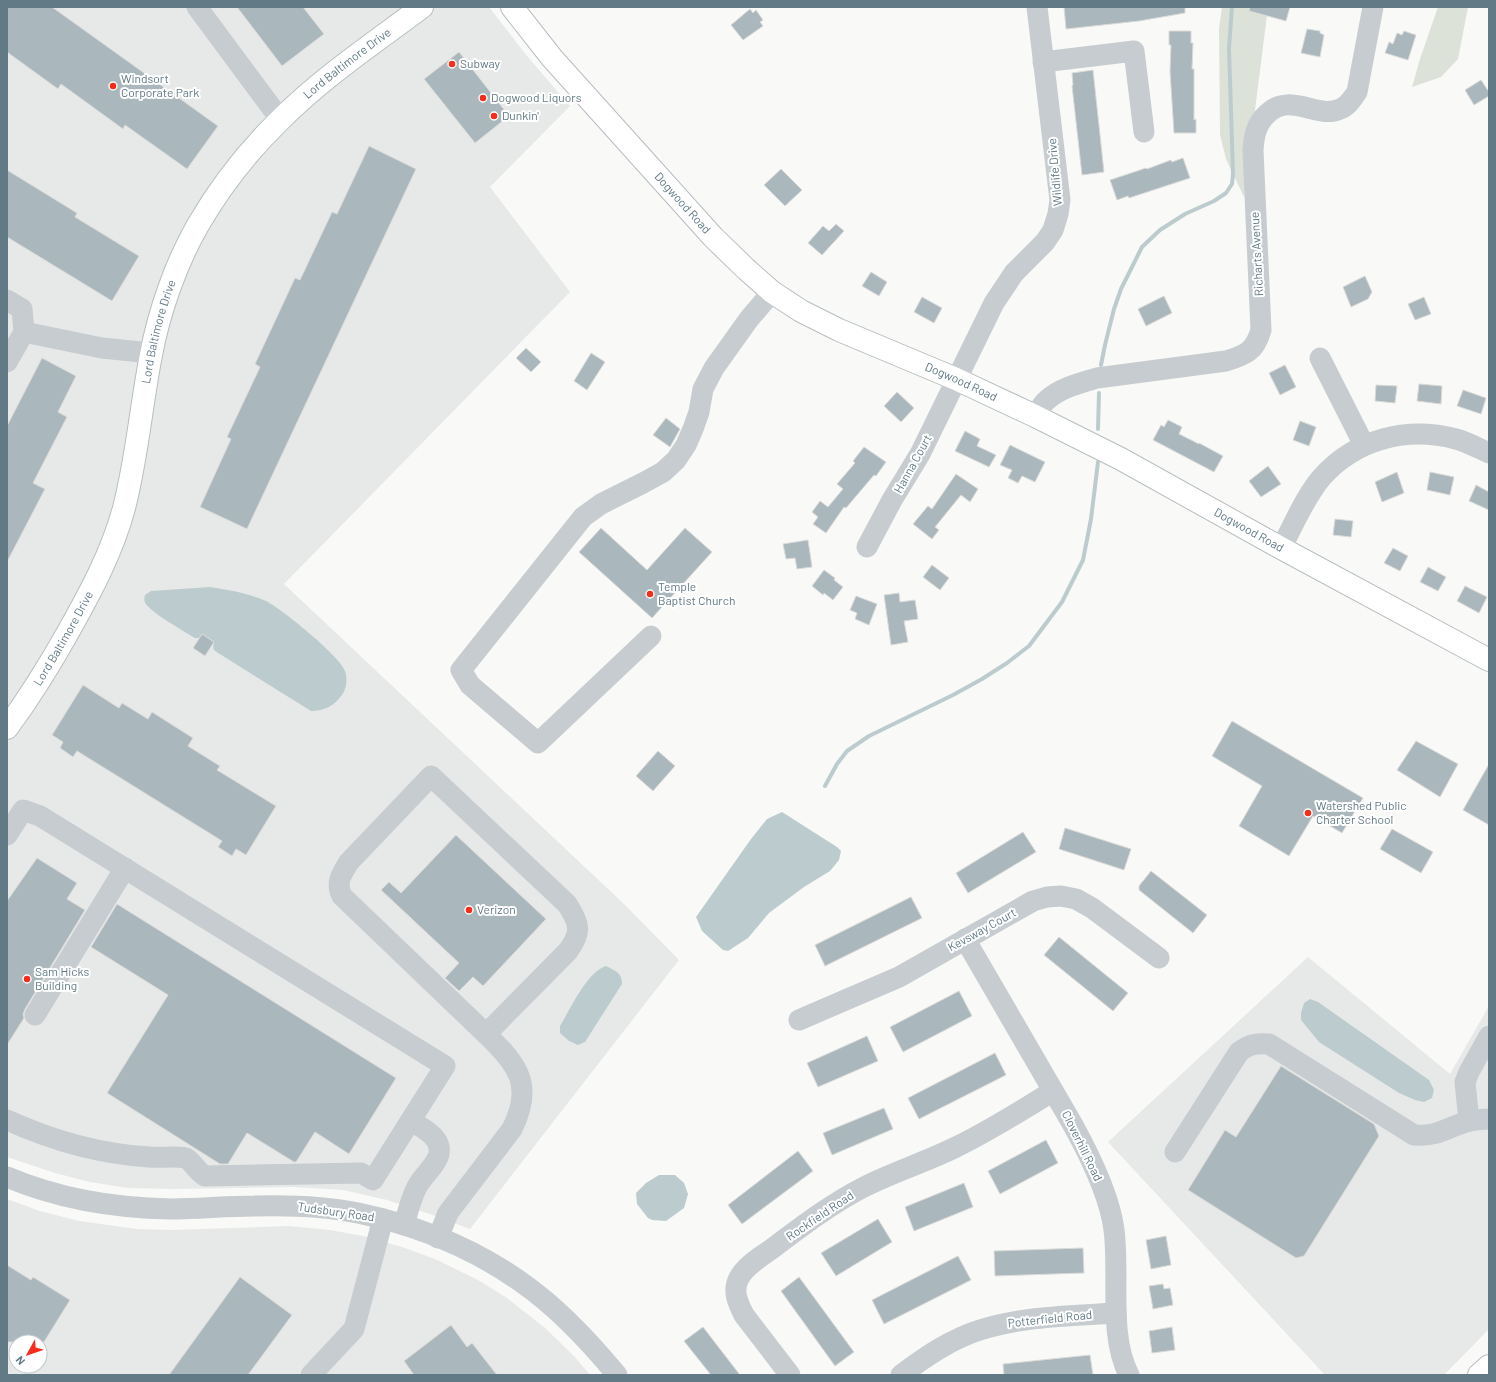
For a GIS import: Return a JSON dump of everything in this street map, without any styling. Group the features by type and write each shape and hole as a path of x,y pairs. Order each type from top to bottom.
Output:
{"main road":[{"name":"Lord Baltimore Drive","path":"7,728 25,704 52,660 93,587 111,548 124,509 133,469 151,353 161,315 176,272 197,226 222,186 248,154 280,119 320,84 422,7"},
{"name":"Dogwood Road","path":"512,7 552,58 714,237 746,269 772,292 801,311 838,330 956,380 1035,416 1120,459 1489,660"},
{"path":"1479,1375 1489,1366"}],"street":[{"path":"197,7 280,119"},
{"name":"Wildlife Drive","path":"956,380 994,303 1014,273 1045,242 1053,230 1058,214 1060,200 1037,7"},
{"name":"Richarts Avenue","path":"1035,416 1046,401 1058,392 1077,384 1097,378 1226,361 1242,356 1252,350 1258,341 1261,330 1253,150 1254,135 1258,125 1265,115 1273,108 1287,105 1326,111 1339,110 1350,102 1357,92 1373,7"},
{"path":"1043,62 1134,51 1144,132"},
{"path":"651,636 538,743 470,685 461,670 583,517 601,504 663,472 676,460 686,445 693,429 699,412 703,389 714,368 749,319 772,292"},
{"path":"7,300 22,309 24,332 7,362"},
{"path":"24,332 102,348 151,353"},
{"path":"1320,358 1364,445"},
{"name":"Hanna Court","path":"867,547 889,505 920,454 956,380"},
{"path":"1281,548 1322,477 1348,455 1364,445 1392,437 1415,433 1437,434 1458,439 1489,453"},
{"path":"438,1238 448,1213 512,1129 519,1116 522,1102 522,1087 519,1074 514,1064 504,1052 342,896 338,889 341,877 350,862 431,776 567,904 576,918 578,927 577,936 568,951 486,1034"},
{"path":"7,835 23,810 40,816 446,1066 374,1180 362,1173 206,1176 196,1170 190,1160 186,1158 149,1157 112,1152 66,1143 7,1120"},
{"path":"35,1015 125,868"},
{"name":"Kevsway Court","path":"799,1020 899,977 965,939 1047,896 1061,896 1076,899 1092,908 1159,958"},
{"name":"Cloverhill Road","path":"965,939 1087,1151 1099,1179 1114,1229 1117,1287 1116,1313 1119,1343 1124,1364 1130,1375"},
{"path":"1175,1152 1239,1052 1248,1046 1257,1043 1269,1044 1414,1135 1423,1136 1437,1134 1479,1120 1464,1082 1489,1036"},
{"name":"Rockfield Road","path":"790,1375 744,1315 738,1304 736,1288 739,1277 749,1267 811,1219 836,1202 865,1186 954,1148 984,1133 1053,1091"},
{"path":"404,1225 413,1196 419,1184 438,1156 439,1149 436,1140 429,1132 411,1121"},
{"name":"Tudsbury Road","path":"7,1178 47,1192 125,1208 172,1209 296,1206 327,1208 357,1213 404,1225 457,1245 521,1282 559,1313 590,1343 617,1375"},
{"path":"311,1375 354,1330 383,1219"},
{"name":"Potterfield Road","path":"901,1375 934,1352 979,1330 1006,1323 1037,1318 1116,1313"}],"shaded area":[{"path":"7,7 489,7 527,56 570,106 490,187 570,292 284,584 624,904 679,960 470,1229 387,1200 343,1190 294,1187 174,1189 128,1188 90,1182 55,1173 7,1157"},
{"path":"1222,7 1268,7 1244,197 1226,159 1220,135 1219,29"},
{"path":"1438,7 1468,7 1458,59 1441,77 1412,87 1420,59"},
{"path":"210,587 238,592 266,601 308,632 331,653 344,669 346,675 346,686 339,699 328,707 311,711 215,651 213,648 214,642 202,634 199,638 195,638 169,622 149,608 144,599 145,595 151,591"},
{"path":"782,812 837,847 841,851 839,860 830,871 804,887 769,913 748,938 728,951 723,950 702,931 696,917 751,839 767,819"},
{"path":"1308,957 1450,1074 1489,1006 1489,1329 1444,1375 1325,1375 1108,1142"},
{"path":"606,966 620,975 622,984 585,1042 578,1045 569,1041 560,1033 560,1026 574,1001 592,975"},
{"path":"1310,999 1318,1002 1429,1080 1434,1090 1432,1098 1424,1102 1399,1093 1319,1042 1301,1020 1301,1013 1304,1003"},
{"path":"659,1175 675,1175 684,1183 688,1194 684,1208 666,1221 652,1220 648,1218 637,1204 636,1193 646,1183"},
{"path":"7,1199 40,1211 79,1221 137,1229 172,1230 289,1226 330,1230 363,1236 402,1247 435,1259 478,1280 507,1298 545,1328 574,1356 590,1375 7,1375"}],"building":[{"name":"Windsort Corporate Park","path":"7,7 52,7 218,126 187,169 125,125 123,129 61,84 58,89 7,52"},
{"path":"237,7 303,7 324,34 282,66"},
{"path":"1064,7 1185,7 1185,13 1139,21 1066,29"},
{"path":"1250,7 1290,7 1286,21 1249,11"},
{"path":"750,9 753,13 756,10 763,20 760,22 763,26 743,40 731,25"},
{"path":"1307,29 1320,31 1320,33 1324,35 1320,57 1301,53"},
{"path":"1169,31 1191,31 1191,43 1193,43 1192,69 1194,69 1194,120 1196,119 1196,133 1174,133 1170,71 1171,45 1169,45"},
{"path":"1404,31 1416,35 1408,60 1385,53 1389,42 1393,44 1397,33 1402,35"},
{"path":"459,52 509,116 475,143 424,79"},
{"path":"1093,70 1104,172 1082,175 1072,86 1072,73"},
{"path":"1481,80 1489,92 1489,96 1474,105 1465,90"},
{"path":"369,146 416,169 247,529 200,507 231,439 227,437 260,367 255,364 295,278 300,280 332,212 337,214"},
{"path":"1183,158 1190,178 1129,198 1128,196 1117,200 1110,180 1171,160 1172,162"},
{"path":"781,169 802,190 785,206 764,185"},
{"path":"7,170 77,213 75,217 139,256 112,301 7,237"},
{"path":"836,224 844,231 822,255 808,243 823,226 829,231"},
{"path":"871,272 887,282 879,296 862,286"},
{"path":"1365,276 1372,292 1368,299 1351,307 1343,287"},
{"path":"1164,296 1172,313 1146,326 1138,309"},
{"path":"922,297 942,308 934,323 914,312"},
{"path":"1424,297 1431,314 1415,320 1408,304"},
{"path":"526,348 541,362 531,372 516,358"},
{"path":"591,353 605,362 587,390 574,381"},
{"path":"42,358 76,376 58,412 67,417 33,483 45,489 7,562 7,426"},
{"path":"1285,365 1296,387 1280,395 1269,373"},
{"path":"1419,384 1442,386 1441,404 1417,401"},
{"path":"1376,385 1397,386 1395,403 1375,401"},
{"path":"1463,390 1486,398 1481,414 1457,406"},
{"path":"897,392 914,408 901,422 884,406"},
{"path":"666,418 680,429 670,447 653,435"},
{"path":"1168,420 1182,427 1179,434 1223,456 1214,472 1153,440 1161,425 1164,427"},
{"path":"1300,421 1316,427 1309,446 1293,440"},
{"path":"965,431 980,439 977,446 996,455 989,467 955,451"},
{"path":"1010,445 1045,462 1035,482 1022,476 1018,483 1008,478 1012,470 1000,465"},
{"path":"864,447 886,462 876,476 874,475 846,508 844,507 826,533 813,524 818,517 812,512 820,501 828,507 843,489 837,484 855,463 853,461"},
{"path":"1268,466 1281,484 1261,497 1249,481"},
{"path":"1397,472 1404,493 1382,502 1375,482"},
{"path":"1430,472 1454,477 1450,495 1427,490"},
{"path":"956,474 978,489 970,502 961,495 935,527 939,530 932,539 913,524 928,506 932,509"},
{"path":"1476,485 1489,492 1489,510 1469,501"},
{"path":"1335,519 1353,521 1351,537 1333,535"},
{"name":"Temple Baptist Church","path":"601,528 647,570 685,528 712,552 652,618 579,552"},
{"path":"808,540 812,567 797,569 795,558 786,559 783,544"},
{"path":"1393,548 1408,556 1400,571 1384,563"},
{"path":"932,565 949,578 940,590 923,577"},
{"path":"1428,567 1446,577 1438,591 1420,582"},
{"path":"824,570 835,578 834,580 843,587 833,600 824,593 823,595 812,586"},
{"path":"1465,586 1487,597 1479,613 1457,601"},
{"path":"899,593 900,602 915,600 918,619 904,621 908,642 891,645 884,595"},
{"path":"856,596 877,604 869,625 855,619 857,613 850,610"},
{"path":"202,634 214,642 205,656 193,648"},
{"path":"83,685 119,708 122,703 148,719 152,712 193,738 188,746 220,766 217,770 276,806 246,855 236,849 232,856 218,847 222,841 77,751 73,757 60,748 63,742 52,735"},
{"name":"Watershed Public Charter School","path":"1232,721 1363,798 1342,833 1313,816 1289,856 1239,826 1262,786 1212,756"},
{"path":"1416,741 1458,764 1440,797 1397,770"},
{"path":"658,751 675,766 653,791 636,776"},
{"path":"1489,764 1489,825 1463,810"},
{"path":"1065,828 1131,849 1124,870 1059,849"},
{"path":"1392,829 1433,852 1421,873 1380,849"},
{"path":"1023,832 1036,852 968,893 956,873"},
{"name":"Verizon","path":"456,835 546,919 483,986 473,977 459,991 445,978 459,963 381,890 389,882 401,893"},
{"name":"Sam Hicks Building","path":"37,858 77,883 67,899 85,910 25,1009 23,1014 24,1018 7,1045 7,901"},
{"path":"1151,871 1207,915 1193,933 1139,890 1139,886"},
{"path":"911,897 922,918 825,966 815,945"},
{"path":"117,904 396,1078 349,1154 315,1132 296,1162 294,1162 247,1133 228,1164 220,1164 107,1093 168,995 91,947"},
{"path":"1059,937 1128,993 1113,1011 1044,955"},
{"path":"959,991 972,1016 903,1052 890,1027"},
{"path":"867,1036 878,1061 818,1087 807,1063"},
{"path":"995,1053 1006,1075 919,1119 908,1098"},
{"path":"1281,1066 1374,1124 1379,1136 1304,1256 1296,1258 1188,1190 1225,1130 1236,1137"},
{"path":"884,1108 893,1129 832,1155 823,1133"},
{"path":"1046,1140 1058,1163 1000,1194 988,1171"},
{"path":"798,1151 813,1171 742,1224 728,1205"},
{"path":"964,1183 973,1207 914,1231 905,1207"},
{"path":"878,1219 892,1242 836,1276 821,1253"},
{"path":"1166,1236 1171,1265 1151,1269 1146,1240"},
{"path":"1083,1248 1084,1273 995,1276 994,1251"},
{"path":"958,1256 971,1280 884,1324 872,1300"},
{"path":"7,1265 31,1280 33,1277 70,1300 48,1336 48,1334 8,1334 7,1342"},
{"path":"240,1277 292,1315 248,1375 169,1375"},
{"path":"799,1277 854,1352 835,1366 781,1291"},
{"path":"1163,1284 1164,1289 1170,1288 1173,1305 1153,1309 1149,1286"},
{"path":"451,1325 467,1347 472,1343 497,1375 414,1375 404,1361"},
{"path":"703,1327 740,1375 711,1375 684,1341"},
{"path":"1172,1327 1175,1350 1152,1353 1149,1331"},
{"path":"1090,1355 1093,1375 1004,1375 1003,1364"}],"waterway":[{"path":"1101,365 1114,309 1121,289 1142,247 1160,230 1185,214 1214,201 1226,193 1232,184 1233,174 1229,48 1232,7"},
{"path":"1098,429 1099,393"},
{"path":"825,786 837,764 847,751 869,736 953,695 982,679 1007,663 1029,646 1062,602 1083,560 1091,519 1098,462"}],"place":[{"name":"Subway","path":"452,64"},
{"name":"Windsort Corporate Park","path":"113,86"},
{"name":"Dogwood Liquors","path":"483,98"},
{"name":"Dunkin'","path":"494,116"},
{"name":"Temple Baptist Church","path":"650,594"},
{"name":"Watershed Public Charter School","path":"1308,813"},
{"name":"Verizon","path":"469,910"},
{"name":"Sam Hicks Building","path":"27,979"}]}
